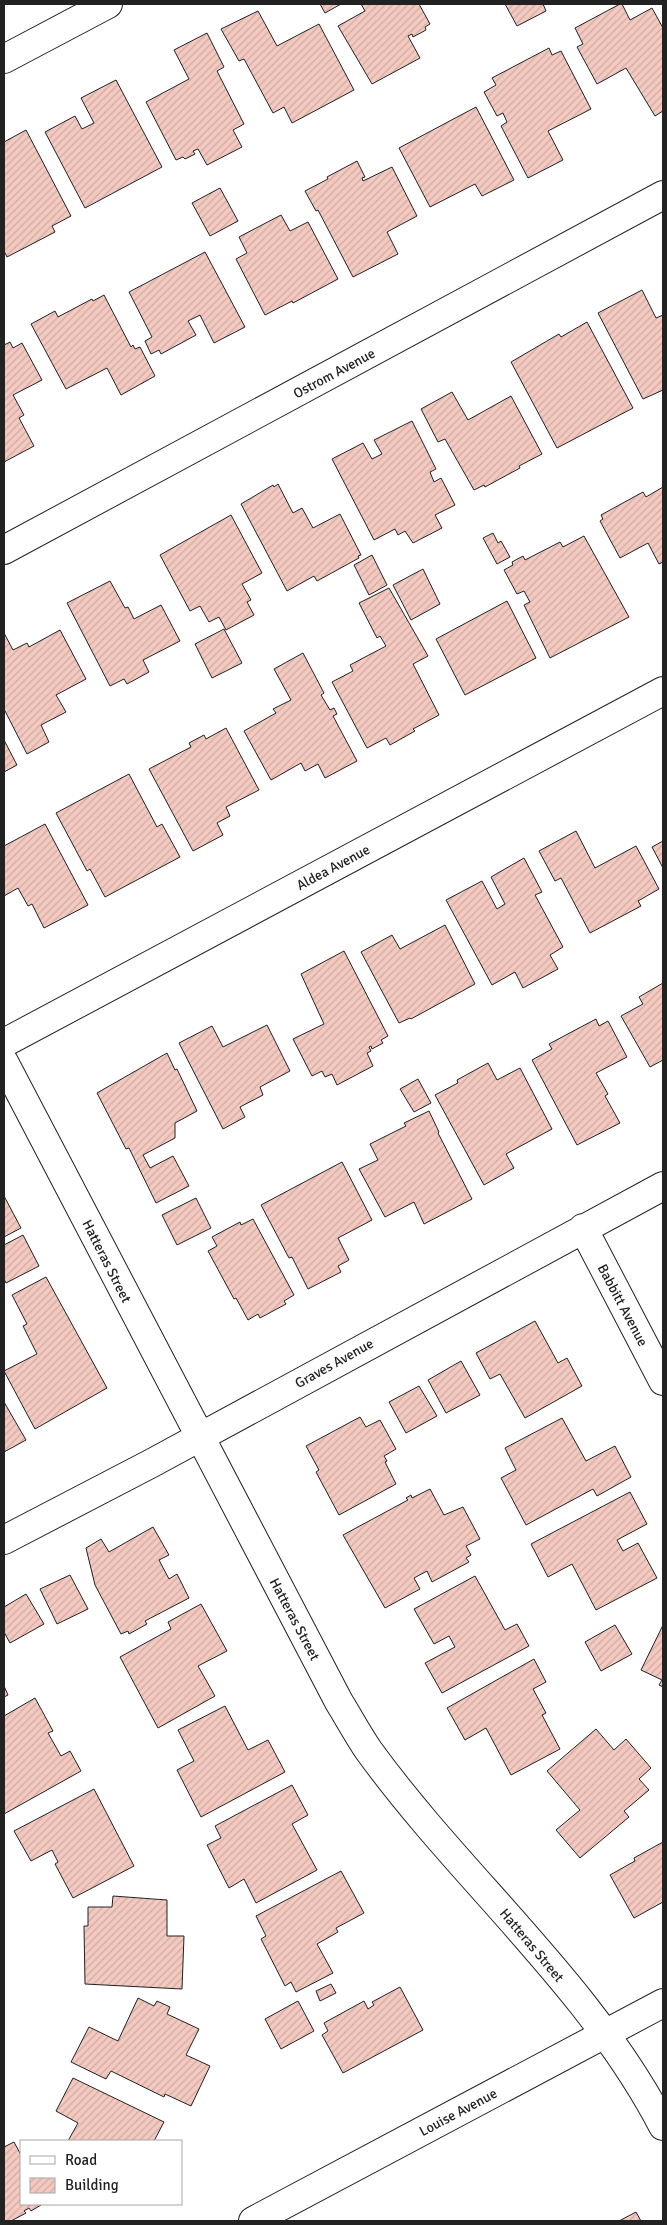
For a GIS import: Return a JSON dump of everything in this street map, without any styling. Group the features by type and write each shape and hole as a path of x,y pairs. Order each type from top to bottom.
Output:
{"street":[{"path":"4,59 108,4"},
{"name":"Ostrom Avenue","path":"4,550 663,195"},
{"name":"Aldea Avenue","path":"4,1043 663,691"},
{"name":"Hatteras Street","path":"4,1062 339,1702 368,1750 408,1800 555,1971 605,2034 648,2096 663,2126"},
{"name":"Graves Avenue","path":"4,1540 199,1437 663,1186"},
{"name":"Babbitt Avenue","path":"583,1228 663,1381"},
{"name":"Louise Avenue","path":"253,2221 663,2003"}],"building":[{"path":"320,4 341,4 325,13"},
{"path":"361,4 419,4 430,24 425,27 426,30 413,37 412,34 408,36 420,58 372,84 338,26 365,11"},
{"path":"505,4 543,4 546,11 517,26"},
{"path":"622,4 630,20 652,8 663,28 663,111 655,116 626,68 597,84 577,47 583,44 575,28"},
{"path":"258,11 277,46 319,24 354,90 292,123 284,107 273,113 244,59 239,61 221,29"},
{"path":"207,33 224,67 217,71 244,124 233,130 242,147 207,165 198,149 193,151 195,154 185,159 183,157 176,160 146,102 189,79 174,50"},
{"path":"549,48 552,55 561,51 591,109 548,131 563,160 528,178 501,126 507,122 503,113 497,116 484,92 496,85 492,78"},
{"path":"116,80 162,167 85,208 45,132 75,116 82,129 94,123 81,98"},
{"path":"476,107 514,180 482,196 475,184 430,207 399,148"},
{"path":"26,130 71,216 52,226 55,232 7,257 4,251 4,142"},
{"path":"357,161 365,177 362,178 363,181 392,167 417,216 387,232 398,254 353,277 318,210 316,211 305,191"},
{"path":"220,188 238,221 210,236 192,203"},
{"path":"281,215 290,231 308,222 338,279 293,303 292,301 265,315 236,259 247,253 239,237"},
{"path":"205,252 245,327 214,343 200,315 188,321 196,335 161,354 159,350 151,354 145,341 152,337 129,292"},
{"path":"642,290 656,318 663,315 663,390 643,399 598,313"},
{"path":"104,295 131,347 133,345 135,349 140,347 155,376 121,395 107,368 66,389 31,324 55,311 58,317 92,299 93,301"},
{"path":"587,322 633,408 557,448 511,362 559,334 561,337"},
{"path":"10,342 13,348 22,343 42,380 13,395 24,415 19,418 34,446 4,462 4,345"},
{"path":"452,392 468,420 511,396 542,454 485,487 484,485 474,490 445,439 438,442 421,409"},
{"path":"412,421 436,469 430,472 434,482 441,478 455,505 435,515 442,528 413,543 405,531 398,535 395,529 374,540 332,459 363,443 372,459 382,454 374,440"},
{"path":"278,484 293,513 302,508 313,528 340,514 361,555 358,556 359,558 317,581 314,576 287,591 241,504"},
{"path":"663,487 663,562 659,564 648,543 620,558 600,521 603,519 601,515 643,492 646,497"},
{"path":"231,515 262,573 242,584 251,600 247,602 254,615 226,630 219,617 209,622 200,606 190,611 160,555"},
{"path":"493,533 498,543 501,541 510,557 497,564 483,538"},
{"path":"584,536 629,617 550,658 524,605 530,602 524,591 517,594 504,570 513,565 512,562 523,556 525,560 560,542 563,547"},
{"path":"372,555 387,585 369,595 354,565"},
{"path":"423,569 440,604 411,620 393,585"},
{"path":"110,581 125,608 128,607 134,619 161,605 180,641 143,660 149,672 127,684 124,679 110,686 67,603"},
{"path":"389,588 428,656 413,664 439,715 413,729 415,731 390,745 386,738 367,748 332,682 353,671 350,665 386,646 380,636 377,638 359,603"},
{"path":"507,601 536,658 465,695 436,639"},
{"path":"224,629 242,663 212,678 195,644"},
{"path":"60,630 86,679 56,695 66,712 41,725 49,742 27,754 4,709 4,633 13,650 27,643 29,647"},
{"path":"303,653 324,693 321,695 330,710 334,708 337,714 333,716 357,761 325,778 318,764 305,771 301,763 271,780 244,731 276,713 273,709 291,700 274,669"},
{"path":"226,728 259,790 226,807 230,816 217,823 223,835 193,851 149,769 191,747 189,743 204,735 206,739"},
{"path":"4,740 17,765 4,772"},
{"path":"129,774 157,827 162,824 180,857 105,897 90,869 87,871 56,813"},
{"path":"45,824 88,905 44,928 32,904 28,906 18,888 4,896 4,846"},
{"path":"576,831 595,868 636,846 659,889 638,901 641,906 590,933 561,878 555,881 539,851"},
{"path":"663,841 663,868 652,847"},
{"path":"524,858 542,892 535,895 563,947 550,955 558,969 523,988 515,972 492,985 446,900 482,881 497,909 505,904 491,877"},
{"path":"445,925 475,984 411,1019 399,1023 361,952 392,935 400,949"},
{"path":"344,951 388,1036 381,1040 383,1043 372,1049 371,1046 369,1047 371,1051 367,1053 373,1066 337,1085 332,1074 325,1077 322,1071 312,1076 293,1039 324,1024 301,974"},
{"path":"663,983 663,1060 650,1067 621,1016 643,1004 639,997"},
{"path":"596,1019 599,1026 608,1021 627,1057 596,1073 608,1094 605,1096 620,1123 577,1145 532,1060 552,1049 549,1044"},
{"path":"267,1025 290,1071 260,1087 263,1095 240,1107 245,1117 223,1129 179,1043 212,1026 223,1047"},
{"path":"167,1053 175,1070 177,1069 197,1111 175,1123 175,1138 143,1155 150,1168 173,1156 189,1186 156,1203 129,1148 126,1149 97,1093"},
{"path":"488,1063 497,1080 520,1068 552,1129 506,1154 514,1168 484,1185 435,1095 458,1083 457,1080"},
{"path":"418,1079 431,1103 414,1112 400,1089"},
{"path":"429,1111 438,1133 472,1199 424,1224 414,1202 385,1217 359,1169 378,1160 370,1144 406,1126 404,1123"},
{"path":"342,1162 372,1220 338,1238 349,1260 338,1266 341,1272 308,1289 292,1257 289,1258 261,1205"},
{"path":"4,1196 21,1228 4,1237"},
{"path":"196,1198 211,1228 177,1245 162,1215"},
{"path":"253,1219 294,1295 284,1301 286,1304 260,1318 258,1314 248,1320 236,1298 234,1299 208,1251 217,1246 212,1237 240,1222 241,1225"},
{"path":"23,1235 39,1266 6,1283 4,1279 4,1245"},
{"path":"46,1277 107,1388 35,1429 4,1371 37,1354 23,1326 27,1324 12,1295"},
{"path":"535,1321 558,1363 567,1358 582,1386 525,1418 500,1374 490,1379 476,1353"},
{"path":"461,1361 480,1395 446,1413 428,1380"},
{"path":"419,1386 437,1416 406,1433 389,1402"},
{"path":"4,1402 26,1440 4,1452"},
{"path":"360,1417 366,1427 380,1420 396,1449 384,1456 396,1484 339,1515 316,1472 319,1470 306,1446"},
{"path":"562,1418 586,1461 615,1446 631,1477 597,1496 593,1489 526,1525 501,1478 516,1470 505,1448"},
{"path":"430,1489 444,1515 463,1507 480,1539 466,1546 471,1555 466,1558 469,1562 432,1582 427,1571 414,1578 420,1589 385,1608 343,1535 408,1500 406,1498 411,1495 412,1498"},
{"path":"630,1492 647,1524 617,1540 623,1551 638,1543 657,1578 596,1610 572,1564 548,1577 531,1544"},
{"path":"153,1527 169,1555 159,1560 169,1579 177,1574 189,1598 145,1621 147,1624 129,1634 128,1631 121,1634 95,1585 86,1548 101,1539 109,1552"},
{"path":"70,1575 88,1609 57,1624 40,1589"},
{"path":"475,1576 505,1630 517,1624 529,1646 442,1693 425,1663 455,1647 449,1636 434,1644 414,1609"},
{"path":"26,1594 44,1624 10,1643 4,1632 4,1607"},
{"path":"201,1604 227,1651 198,1666 215,1696 158,1728 120,1657 171,1629 168,1622"},
{"path":"615,1625 632,1654 601,1671 585,1642"},
{"path":"663,1625 663,1687 659,1685 662,1680 641,1670"},
{"path":"534,1659 546,1682 533,1689 546,1713 542,1715 560,1749 511,1775 486,1728 465,1740 447,1708"},
{"path":"4,1686 8,1695 4,1697"},
{"path":"35,1698 53,1731 48,1733 61,1756 70,1751 81,1771 4,1814 4,1716"},
{"path":"225,1706 248,1750 268,1740 285,1772 201,1817 177,1770 194,1761 178,1730"},
{"path":"596,1729 614,1750 626,1739 651,1768 639,1779 649,1790 624,1811 629,1817 580,1858 556,1830 580,1810 547,1771"},
{"path":"292,1785 308,1815 292,1824 317,1870 256,1903 244,1879 229,1888 207,1845 221,1838 215,1826"},
{"path":"94,1789 134,1866 73,1898 55,1864 58,1862 52,1850 31,1861 14,1831"},
{"path":"663,1842 663,1902 634,1918 610,1875 635,1861 634,1858"},
{"path":"341,1871 364,1913 336,1928 338,1932 317,1944 333,1973 296,1992 291,1982 285,1986 261,1939 266,1936 256,1916"},
{"path":"113,1896 167,1900 167,1936 184,1936 182,1989 85,1984 84,1926 88,1926 88,1907 112,1907"},
{"path":"331,1984 336,1993 320,2001 316,1991"},
{"path":"400,1987 423,2030 343,2073 322,2035 328,2031 324,2023 364,2001 368,2009 374,2005 372,2002"},
{"path":"138,1998 154,2006 157,2001 170,2007 167,2014 199,2029 186,2055 210,2066 191,2106 165,2094 164,2097 111,2071 106,2079 71,2062 89,2027 118,2041"},
{"path":"298,2001 314,2031 281,2049 265,2019"},
{"path":"73,2078 164,2122 155,2140 69,2140 78,2123 56,2111"},
{"path":"14,2142 20,2153 20,2205 41,2205 31,2211 29,2208 24,2211 26,2213 11,2221 4,2221 4,2147"},
{"path":"636,2212 641,2221 619,2221"}]}
